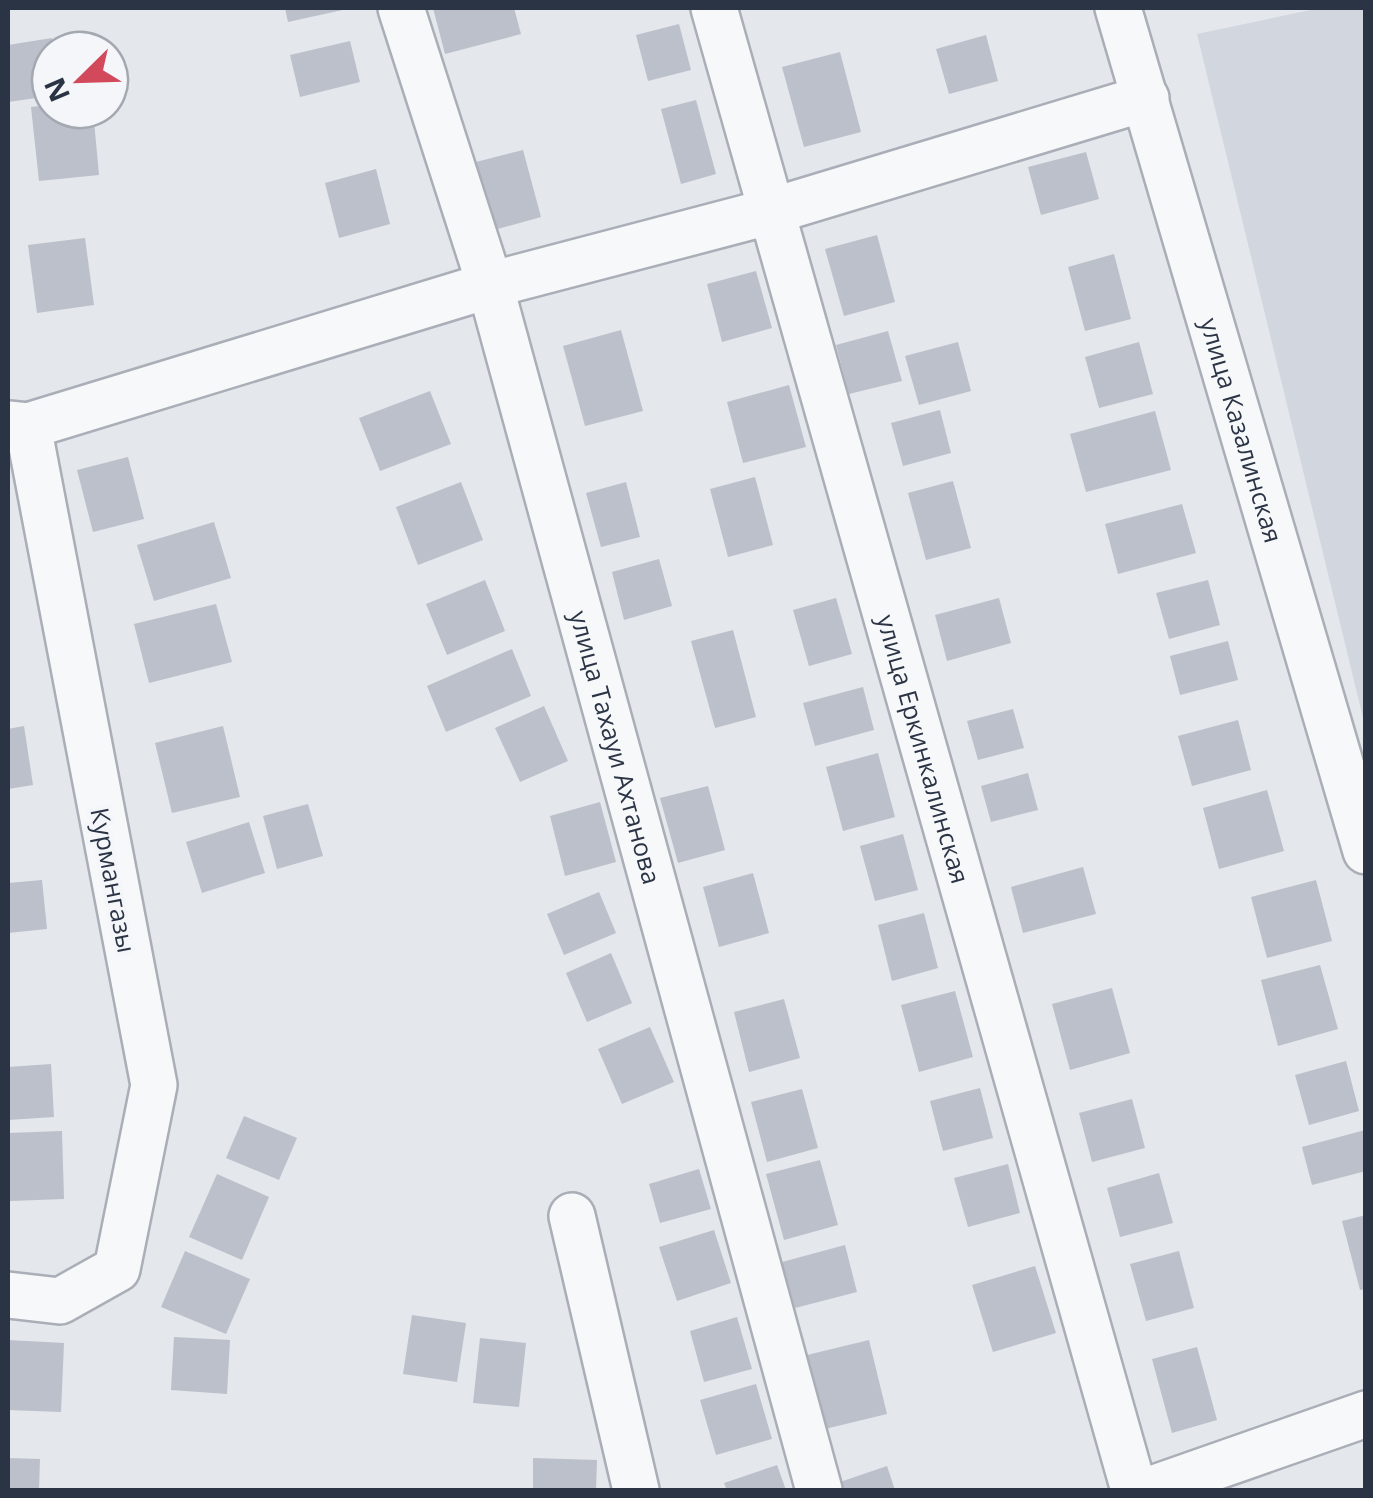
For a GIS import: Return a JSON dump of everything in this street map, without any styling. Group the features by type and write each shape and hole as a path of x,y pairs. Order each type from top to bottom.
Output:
{"street":[{"name":"улица Тахауи Ахтанова","path":"401,8 490,285 820,1490"},
{"name":"улица Еркинкалинская","path":"714,8 1134,1490"},
{"name":"улица Казалинская","path":"1118,8 1366,851"},
{"path":"18,425 490,285 772,210 1146,98"},
{"name":"Курмангазы","path":"8,1295 60,1302 116,1269 154,1085 18,425"},
{"path":"572,1216 636,1490"},
{"path":"1148,1490 1366,1414"}],"shaded area":[{"path":"1320,8 1365,8 1365,726 1197,34"}],"building":[{"path":"285,8 347,8 347,9 288,22"},
{"path":"433,8 514,8 521,34 445,54"},
{"path":"679,24 691,70 648,81 636,35"},
{"path":"986,35 998,81 949,94 936,49"},
{"path":"350,41 360,82 300,97 290,55"},
{"path":"30,42 30,99 8,102 8,45"},
{"path":"840,52 861,132 804,147 782,67"},
{"path":"696,100 716,174 681,184 661,109"},
{"path":"33,130 95,130 99,175 39,181"},
{"path":"523,150 541,217 494,230 476,162"},
{"path":"1086,152 1099,199 1041,215 1028,167"},
{"path":"376,169 390,224 339,238 325,183"},
{"path":"877,235 895,302 844,316 825,249"},
{"path":"85,238 94,305 37,313 28,245"},
{"path":"1114,254 1131,319 1085,331 1068,267"},
{"path":"756,271 772,328 722,342 707,284"},
{"path":"621,330 643,411 585,426 563,346"},
{"path":"888,331 902,381 849,394 836,345"},
{"path":"958,342 971,391 919,405 905,356"},
{"path":"1139,342 1153,394 1099,408 1085,357"},
{"path":"789,385 806,447 743,463 727,402"},
{"path":"430,391 451,444 380,471 359,418"},
{"path":"940,410 951,453 903,466 891,423"},
{"path":"1155,411 1171,470 1086,492 1070,434"},
{"path":"128,457 144,519 93,532 77,470"},
{"path":"755,477 773,545 728,557 710,489"},
{"path":"953,481 971,548 926,560 908,493"},
{"path":"461,482 483,540 418,565 396,507"},
{"path":"626,482 640,537 601,547 586,493"},
{"path":"1182,504 1196,553 1118,574 1105,524"},
{"path":"214,522 231,578 154,601 137,545"},
{"path":"659,559 672,606 624,620 612,572"},
{"path":"485,580 505,631 447,655 426,604"},
{"path":"1208,580 1220,625 1169,639 1156,593"},
{"path":"836,598 852,654 809,666 793,610"},
{"path":"999,598 1011,643 947,661 935,615"},
{"path":"216,604 232,662 149,683 134,624"},
{"path":"733,630 756,717 715,728 691,641"},
{"path":"1228,641 1238,680 1180,695 1170,656"},
{"path":"512,649 531,696 446,732 427,686"},
{"path":"863,687 874,730 815,746 803,703"},
{"path":"544,706 568,761 520,782 495,728"},
{"path":"1013,709 1024,748 978,760 967,721"},
{"path":"1238,720 1251,770 1192,786 1178,736"},
{"path":"24,726 33,785 8,789 8,729"},
{"path":"223,726 240,797 172,813 155,743"},
{"path":"878,753 895,817 843,831 826,767"},
{"path":"1028,773 1038,810 991,822 981,786"},
{"path":"708,786 725,850 678,863 660,798"},
{"path":"1267,790 1284,851 1219,869 1203,808"},
{"path":"600,802 616,862 565,876 550,816"},
{"path":"308,804 323,856 277,869 263,816"},
{"path":"249,822 265,873 202,893 186,842"},
{"path":"903,834 918,890 875,901 860,846"},
{"path":"1083,867 1096,914 1023,933 1011,887"},
{"path":"753,873 769,933 719,947 703,887"},
{"path":"42,880 47,929 8,933 8,883"},
{"path":"1316,880 1332,941 1267,958 1251,897"},
{"path":"599,892 616,933 564,955 547,914"},
{"path":"924,913 938,968 892,981 878,925"},
{"path":"611,953 632,1003 587,1022 566,973"},
{"path":"1320,965 1338,1029 1278,1046 1261,980"},
{"path":"1112,988 1130,1053 1070,1070 1052,1004"},
{"path":"955,991 973,1057 919,1072 901,1005"},
{"path":"784,999 800,1058 749,1072 734,1012"},
{"path":"650,1027 674,1082 622,1104 598,1049"},
{"path":"1346,1061 1359,1111 1309,1125 1295,1075"},
{"path":"51,1064 54,1117 8,1120 8,1067"},
{"path":"980,1088 993,1138 943,1151 930,1101"},
{"path":"802,1089 818,1148 767,1162 751,1102"},
{"path":"1132,1099 1145,1148 1092,1162 1079,1113"},
{"path":"244,1116 297,1138 279,1180 226,1158"},
{"path":"1365,1130 1366,1171 1312,1185 1302,1147"},
{"path":"62,1131 64,1199 10,1201 8,1133"},
{"path":"820,1160 838,1225 784,1240 766,1174"},
{"path":"1008,1164 1020,1213 968,1227 954,1178"},
{"path":"699,1169 711,1209 660,1223 649,1184"},
{"path":"1159,1173 1173,1223 1120,1237 1107,1188"},
{"path":"217,1174 269,1197 242,1260 189,1237"},
{"path":"1366,1215 1366,1289 1360,1290 1342,1221"},
{"path":"714,1230 731,1283 677,1301 659,1247"},
{"path":"845,1245 857,1292 795,1308 782,1262"},
{"path":"185,1251 250,1279 226,1334 161,1307"},
{"path":"1179,1251 1194,1308 1146,1321 1130,1264"},
{"path":"1035,1266 1056,1333 993,1352 972,1285"},
{"path":"412,1315 466,1323 457,1382 403,1374"},
{"path":"737,1317 752,1369 704,1382 690,1331"},
{"path":"174,1337 230,1340 227,1394 171,1390"},
{"path":"480,1338 526,1343 519,1407 473,1403"},
{"path":"8,1340 64,1343 61,1412 8,1410"},
{"path":"869,1340 887,1414 825,1429 807,1355"},
{"path":"1197,1347 1217,1420 1172,1433 1152,1359"},
{"path":"756,1384 772,1439 716,1455 700,1400"},
{"path":"8,1458 40,1459 39,1490 8,1490"},
{"path":"533,1458 597,1460 596,1490 533,1490"},
{"path":"777,1465 786,1490 727,1490 724,1483"},
{"path":"887,1466 895,1490 843,1490 840,1482"}]}
